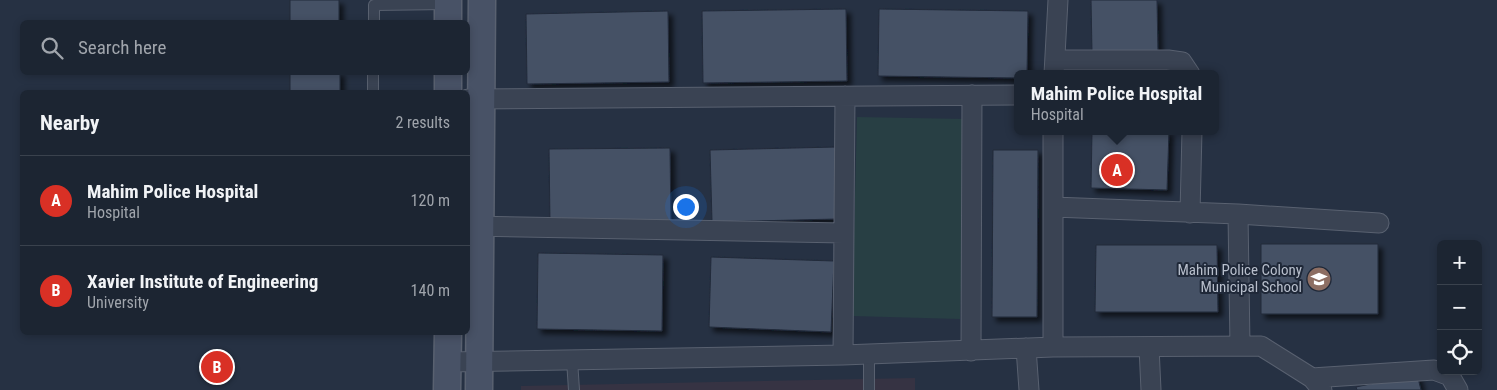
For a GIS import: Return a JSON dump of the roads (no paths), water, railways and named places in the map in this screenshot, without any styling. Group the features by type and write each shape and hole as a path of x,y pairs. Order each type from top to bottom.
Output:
{"street":[{"path":"479,390 474,227 474,99 482,0"},
{"path":"1058,0 1055,67 1168,60 1182,62 1187,70"},
{"path":"448,75 448,90"},
{"path":"474,99 1014,95"},
{"path":"843,355 845,96"},
{"path":"971,350 972,96"},
{"path":"1053,135 1053,348"},
{"path":"1190,213 1192,135"},
{"path":"1053,207 1238,214 1380,223"},
{"path":"1238,214 1240,346"},
{"path":"474,227 844,233"},
{"path":"448,335 448,390"},
{"path":"448,362 843,355 1026,348 1261,346 1317,384 1434,370 1450,376 1458,390"},
{"path":"1149,347 1151,390"},
{"path":"1026,348 1029,390"}],"lane":[{"path":"374,20 374,3 448,9"},
{"path":"372,90 373,75"},
{"path":"869,354 869,390"},
{"path":"572,360 574,390"}],"place":[{"name":"Mahim Police Hospital","path":"1117,170"},
{"name":"Mahim Police Colony Municipal School","path":"1319,279"},
{"name":"Xavier Institute of Engineering","path":"217,367"}]}
